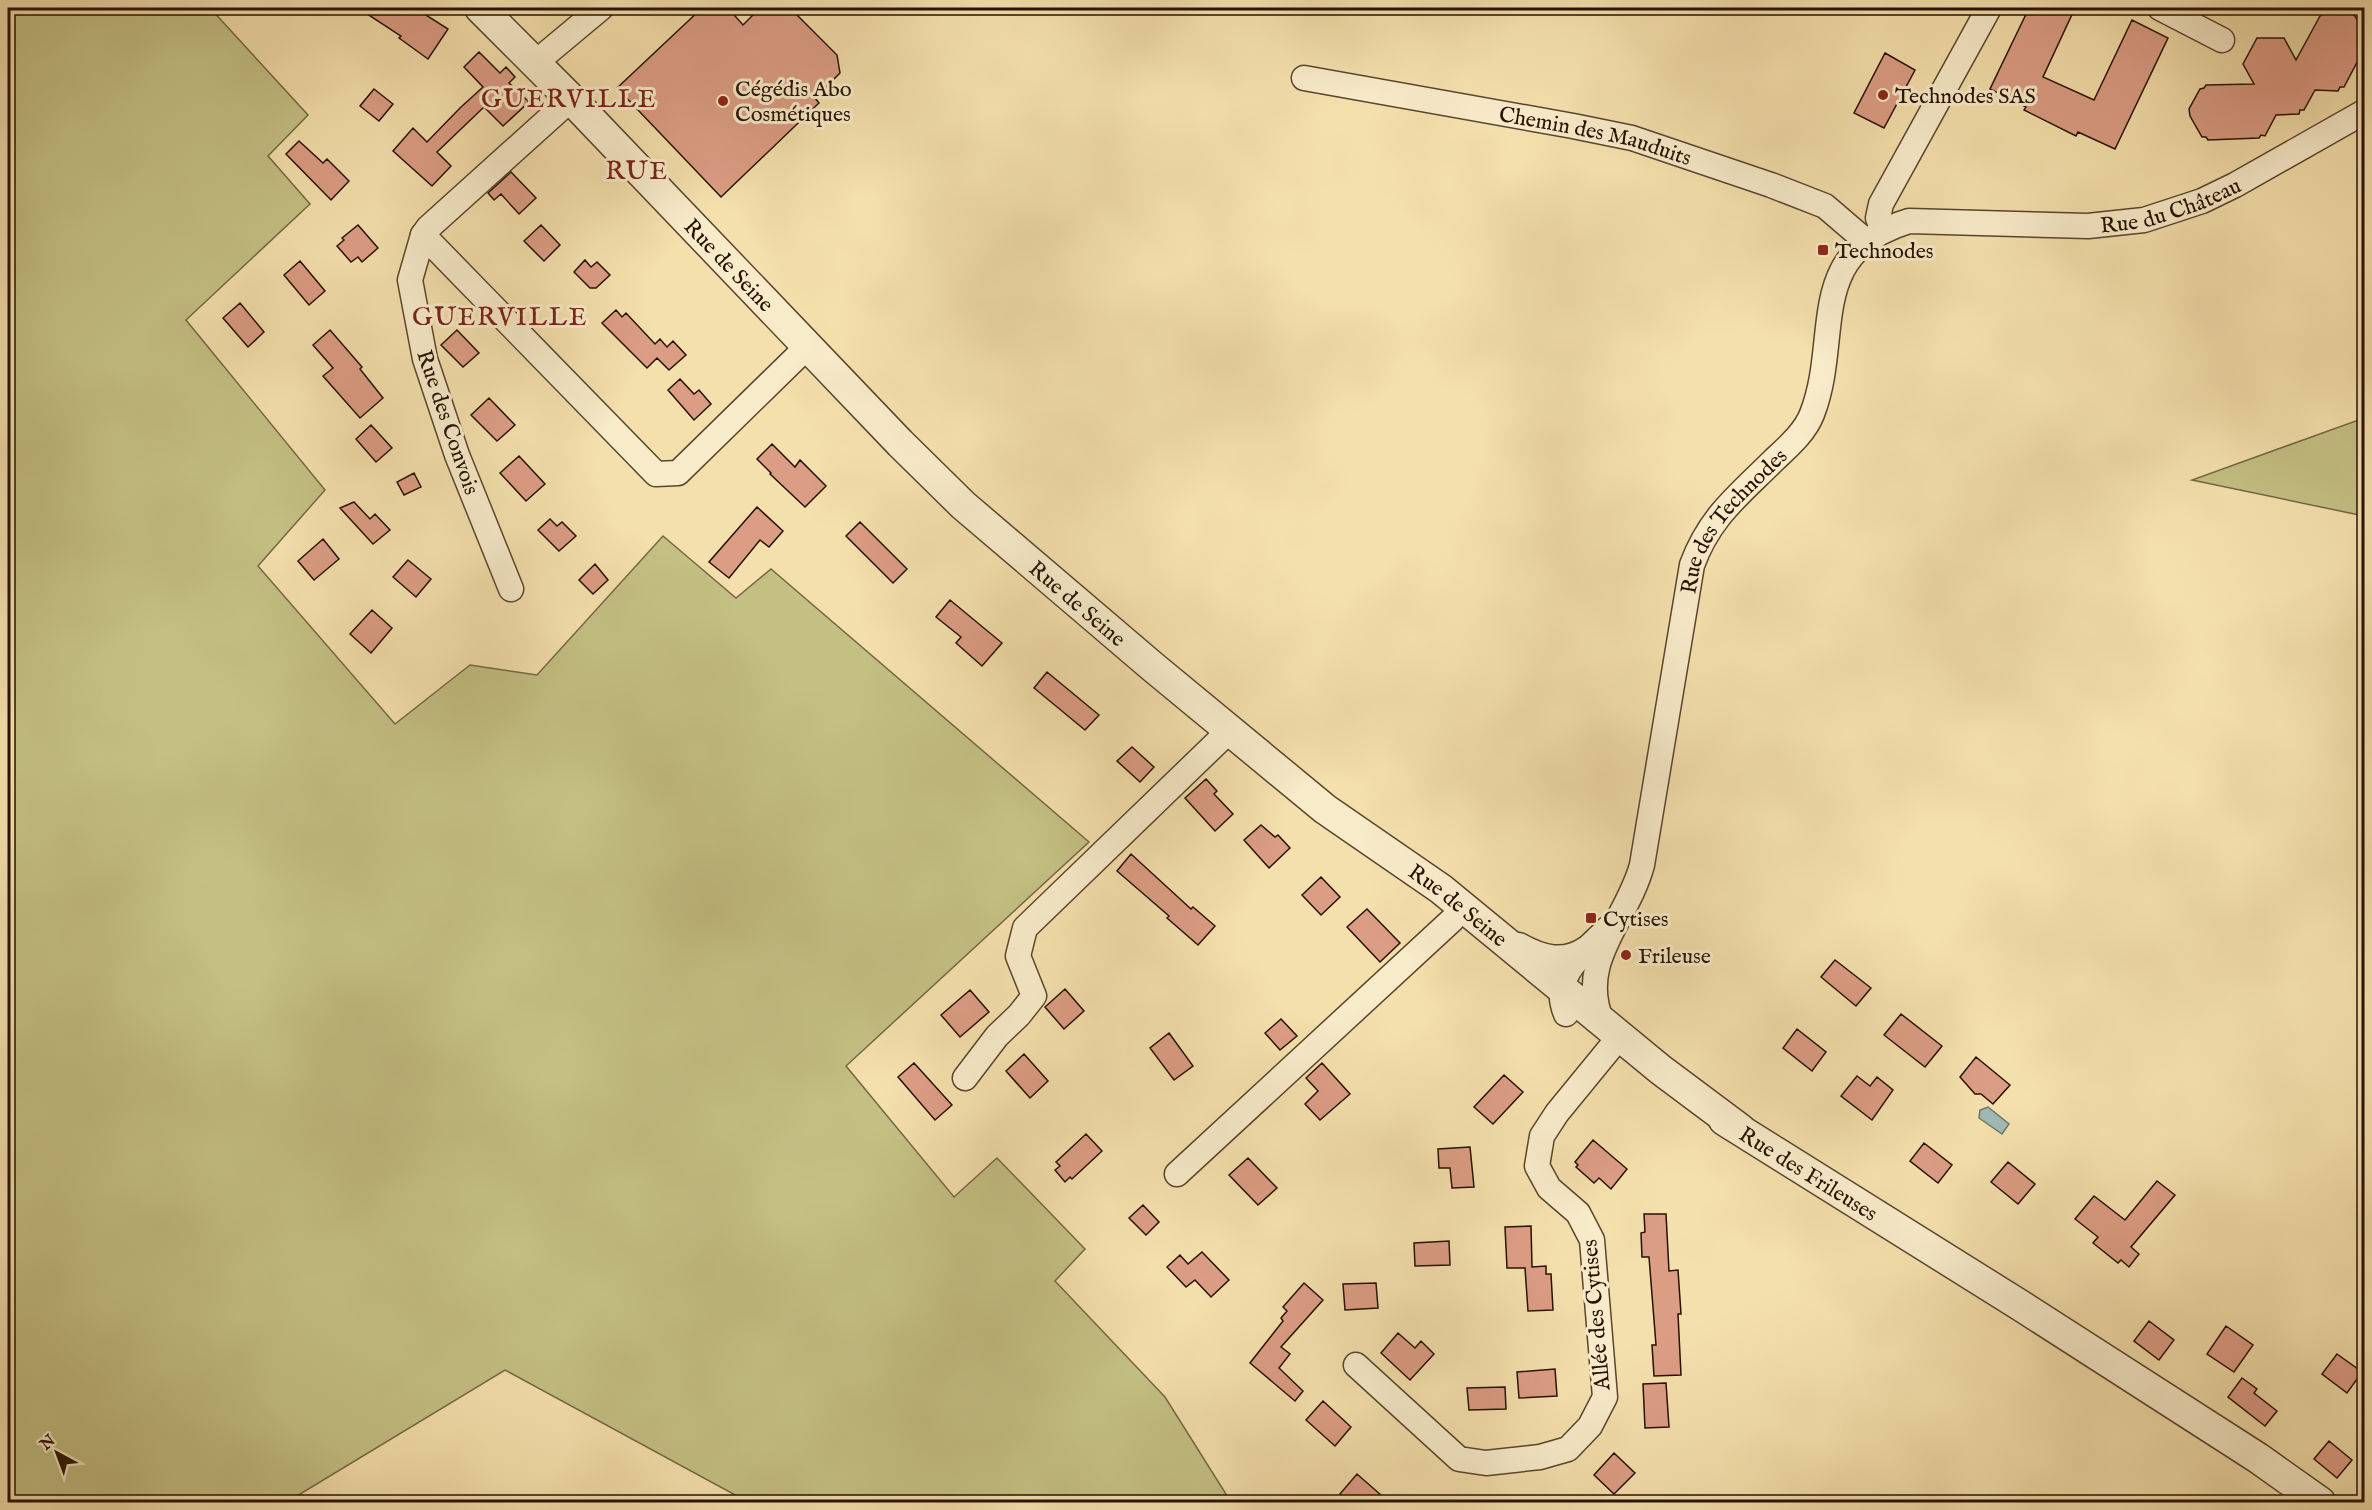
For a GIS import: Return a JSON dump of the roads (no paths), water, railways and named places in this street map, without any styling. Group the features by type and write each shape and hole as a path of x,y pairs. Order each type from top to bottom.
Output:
{"street":[{"name":"Rue de Seine","path":"480,8 571,99 900,443 963,505 1325,809 1416,870 1493,931 1559,997"},
{"path":"536,63 601,8"},
{"path":"1875,236 1881,204 1989,8"},
{"path":"2160,8 2222,40"},
{"name":"Chemin des Mauduits","path":"1304,78 1632,138 1771,185 1825,206 1875,236"},
{"name":"Rue des Convois","path":"511,589 457,455 424,359 410,280 423,236 444,212 571,99"},
{"name":"Rue du Château","path":"1957,222 2088,226 2116,224 2154,217 2202,201 2235,185 2364,112"},
{"name":"Rue des Technodes","path":"1559,997 1583,985 1594,956 1638,882 1646,847 1692,565 1699,545 1716,518 1788,447 1812,416 1822,380 1829,310 1834,291 1849,260 1875,236 1909,221 1957,222"},
{"path":"423,236 656,474 678,473 808,346"},
{"path":"965,1078 997,1036 1019,1015 1034,996 1018,956 1025,928 1230,730"},
{"name":"Rue des Frileuses","path":"1325,809 1452,920 1610,1036 1652,1079 1740,1129 2258,1458 2320,1503"},
{"path":"1177,1174 1452,920"},
{"path":"1493,931 1527,950 1550,958 1594,956 1593,993 1610,1036"},
{"name":"Allée des Cytises","path":"1356,1365 1459,1459 1486,1463 1540,1457 1568,1449 1590,1426 1605,1397 1592,1240 1578,1213 1549,1188 1537,1166 1542,1137 1610,1036"}],"water":[{"path":"1988,1107 2009,1124 2002,1134 1979,1118 1980,1110"}],"place":[{"name":"Technodes SAS","path":"1883,95"},
{"name":"Cégédis Abo Cosmétiques","path":"723,101"},
{"name":"Technodes","path":"1823,250"},
{"name":"Cytises","path":"1591,918"},
{"name":"Frileuse","path":"1626,955"}],"district":[{"name":"GUERVILLE","path":"569,98"},
{"name":"RUE","path":"637,170"},
{"name":"GUERVILLE","path":"500,316"}]}
